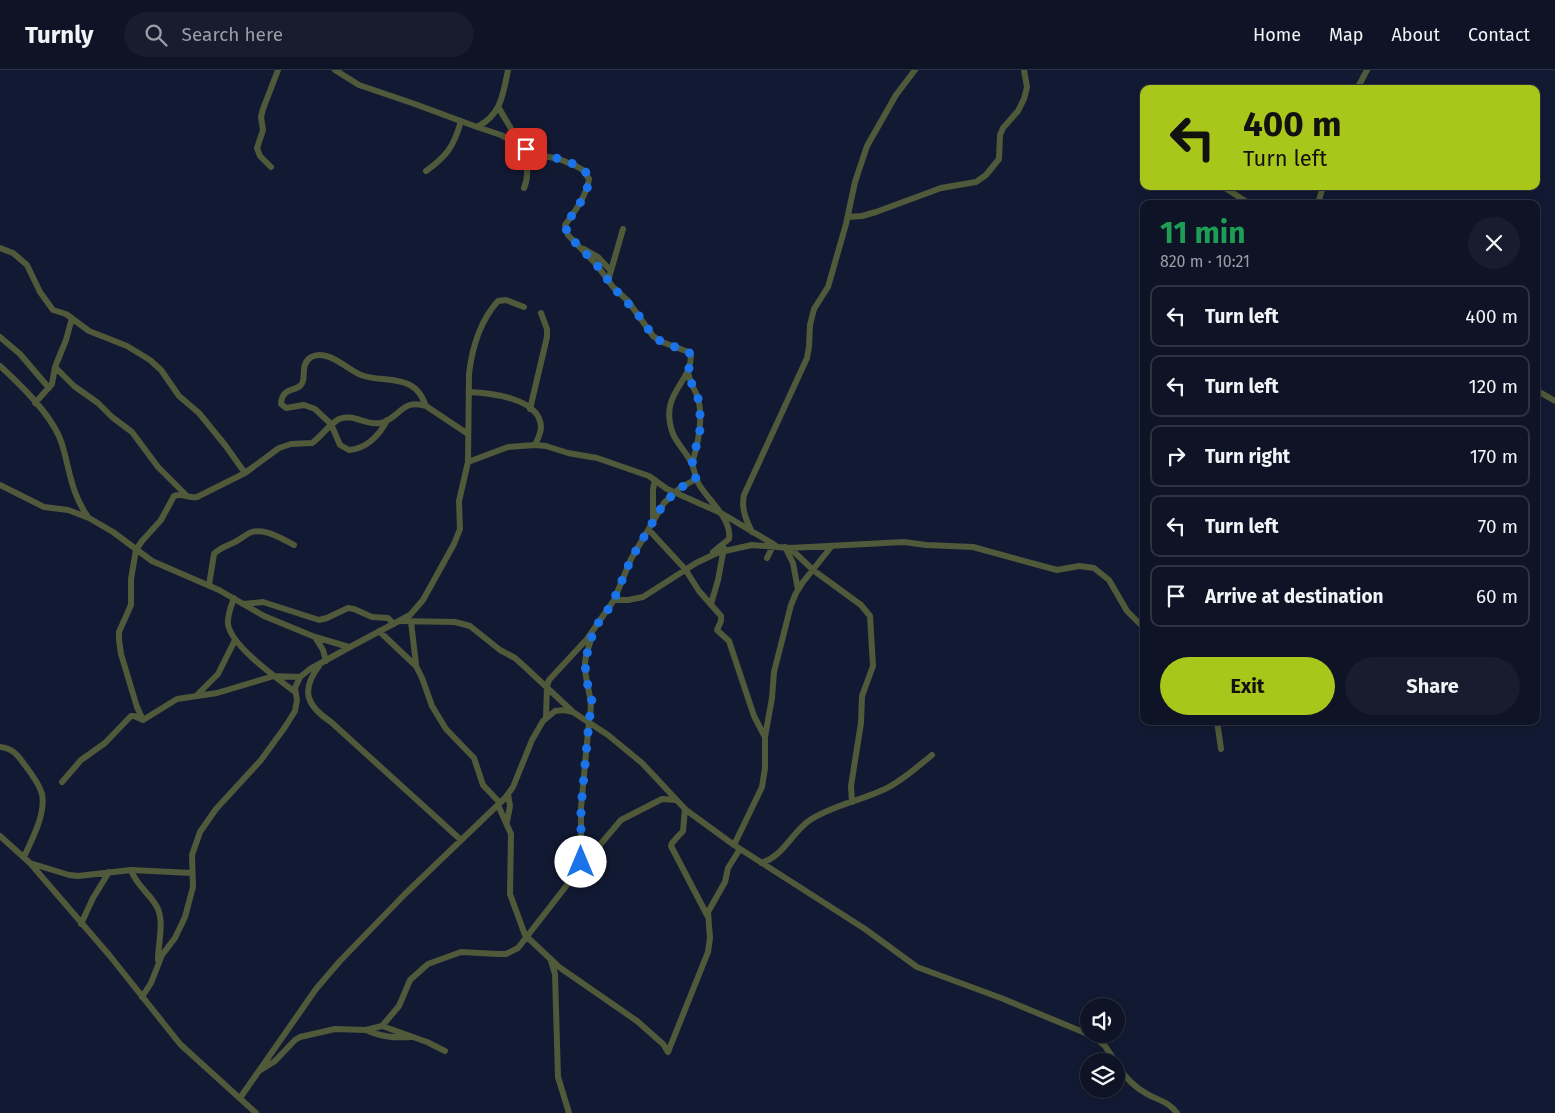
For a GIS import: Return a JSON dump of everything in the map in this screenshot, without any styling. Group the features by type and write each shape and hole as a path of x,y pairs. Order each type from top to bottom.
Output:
{"street":[{"path":"271,167 260,156 257,148 263,130 262,109 278,70"},
{"path":"335,70 359,85 501,135 539,155 559,159 576,166 587,174 589,179 585,192 565,225 568,235 596,264 608,281 637,313 653,336 662,342 691,354 688,367 670,405 669,417 676,441 692,464 696,479 720,514 730,534 723,551 718,580 711,604"},
{"path":"476,127 484,123 499,108 508,70"},
{"path":"752,532 743,507 744,495 806,358 814,309 828,287 848,216 855,182 867,146 896,95 916,70"},
{"path":"848,216 862,216 876,212 942,188 976,182 986,175 999,159 1002,128 1018,111 1024,100 1027,87 1024,70"},
{"path":"1358,85 1367,70"},
{"path":"499,108 519,145 528,175 524,188"},
{"path":"426,171 447,154 456,139 461,121"},
{"path":"1228,190 1244,200"},
{"path":"608,281 623,229"},
{"path":"0,248 13,253 27,265 40,292 53,310 62,312 89,331 127,346 150,360 160,370 179,396 199,413 245,473"},
{"path":"580,248 593,252 611,271"},
{"path":"158,961 175,938 186,917 192,895 192,855 200,832 216,809 261,760 286,727 296,711 297,700 295,692 300,677 349,647 410,615 424,600 458,535 459,501 468,462 470,360 474,345 491,310 500,300 506,300 524,308"},
{"path":"530,408 547,337 547,329 541,313"},
{"path":"34,402 52,384 55,367 66,340 72,318"},
{"path":"0,337 20,354 49,388"},
{"path":"426,406 420,394 409,384 364,376 338,361 316,356 312,357 305,366 302,384 287,392 281,401 281,404 286,408 310,406 331,424 340,445 349,450 359,448 377,436 387,420 407,405 419,403 468,434"},
{"path":"0,366 26,391 52,425 58,436 74,491 89,518"},
{"path":"55,367 74,386 98,403 112,417 132,432 158,467 189,498"},
{"path":"688,367 689,381 698,398 700,414 700,430 692,464"},
{"path":"469,392 506,396 530,408 539,418 541,427 535,445"},
{"path":"1540,392 1555,401"},
{"path":"173,497 180,494 189,498 197,497 245,473 279,448 291,444 312,443 331,424 346,417 375,423 387,420"},
{"path":"468,462 508,447 535,445 597,458 644,474 664,487 741,525 774,546"},
{"path":"653,521 664,503 674,492 696,479"},
{"path":"546,717 547,686 556,671 584,643 614,600 631,559 651,532 655,480"},
{"path":"143,720 134,697 119,640 119,632 131,605 131,579 136,550 161,520 173,497 172,482"},
{"path":"0,485 44,507 68,510 89,518 113,532 152,562 209,585 264,616 315,637 349,647"},
{"path":"614,600 643,597 708,556 729,539 746,519"},
{"path":"209,585 214,554 221,548 249,533 265,532 294,545"},
{"path":"651,532 685,569 721,616 717,630 730,642 754,716 765,737"},
{"path":"708,556 723,551 752,546 787,548 831,547 904,542 973,547 1057,570 1079,566 1094,568 1109,580 1127,611 1140,624"},
{"path":"767,558 774,546"},
{"path":"707,915 709,908 725,882 728,868 762,787 765,768 765,737 772,698 774,672 791,605 798,590 831,547"},
{"path":"787,548 813,570 865,608 871,620 873,666 862,696 861,723 851,786 852,802"},
{"path":"787,548 793,563 798,590"},
{"path":"234,598 228,626 235,640 253,658 295,692"},
{"path":"243,604 264,602 319,620 342,610 354,609 372,617 388,618 397,622 455,622 468,625 500,650 515,658 573,712 642,763 685,809 761,863 865,929 918,967 1096,1036 1110,1053"},
{"path":"411,622 416,666"},
{"path":"581,867 581,808 592,701 586,678 585,661 594,629"},
{"path":"379,631 416,666 432,706 449,732 474,758 483,785 499,804 511,835 510,894 524,933 550,958 581,983 637,1021 663,1044 668,1052 708,952 710,938 707,915 671,845 683,831 685,809"},
{"path":"315,637 323,650 326,661"},
{"path":"198,695 218,674 235,640"},
{"path":"319,664 312,674 308,690 311,704 318,713 331,722 461,840"},
{"path":"143,720 177,699 217,693 274,676 300,677"},
{"path":"240,1098 316,990 340,960 508,794 513,787 538,729 546,717 555,711 573,712"},
{"path":"62,782 81,760 109,739 127,719 134,716 143,720"},
{"path":"1218,725 1221,750"},
{"path":"0,747 9,748 19,757 38,784 41,793 40,815 24,857"},
{"path":"761,863 773,858 807,822 825,812 890,786 932,755"},
{"path":"506,824 510,806 508,794"},
{"path":"382,1026 399,1006 410,980 428,964 461,952 506,954 518,948 581,867 623,818 662,799 676,800"},
{"path":"0,836 30,863 110,956 180,1044 256,1113"},
{"path":"30,863 78,876 131,870 192,873"},
{"path":"131,870 134,879 158,910 160,918 158,961 151,983 142,997"},
{"path":"81,924 92,898 109,872"},
{"path":"550,958 555,974 558,1077 569,1113"},
{"path":"258,1072 275,1061 300,1037 335,1029 366,1030 382,1026 414,1037 445,1051"},
{"path":"366,1030 391,1038 414,1037"},
{"path":"1125,1076 1141,1090 1166,1102 1177,1113"}],"route":[{"path":"526,149 539,155 559,159 576,166 587,174 589,179 585,192 565,225 568,235 596,264 620,295 628,301 653,336 670,346 691,354 688,375 698,398 700,414 700,430 692,464 696,479 674,492 664,503 631,559 612,604 594,629 586,655 586,678 592,701 592,709 589,722 581,808 581,862"}]}
